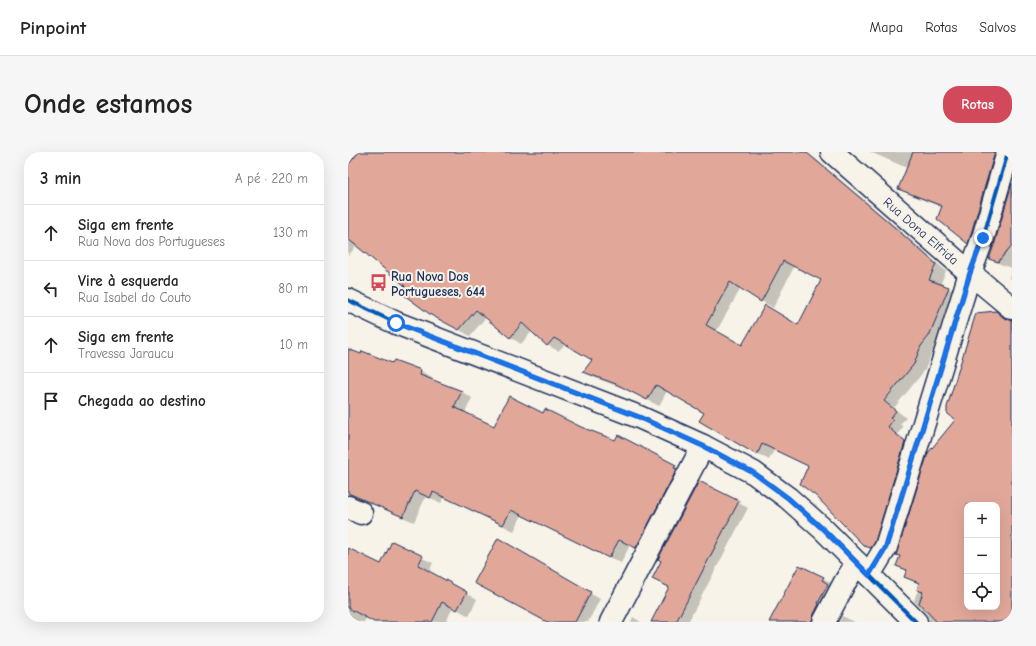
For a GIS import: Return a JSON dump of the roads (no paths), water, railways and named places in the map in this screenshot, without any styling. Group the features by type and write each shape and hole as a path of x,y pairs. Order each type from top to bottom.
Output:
{"street":[{"name":"Rua Dona Elfrida","path":"832,152 1012,308"},
{"path":"824,622 844,582 863,569 886,547 970,273 983,238 1008,152"},
{"path":"348,300 396,323 639,417 703,446 754,473 788,498 824,530 916,622"},
{"path":"611,622 703,446"}],"place":[{"name":"Rua Nova Dos Portugueses, 644","path":"378,283"}]}
